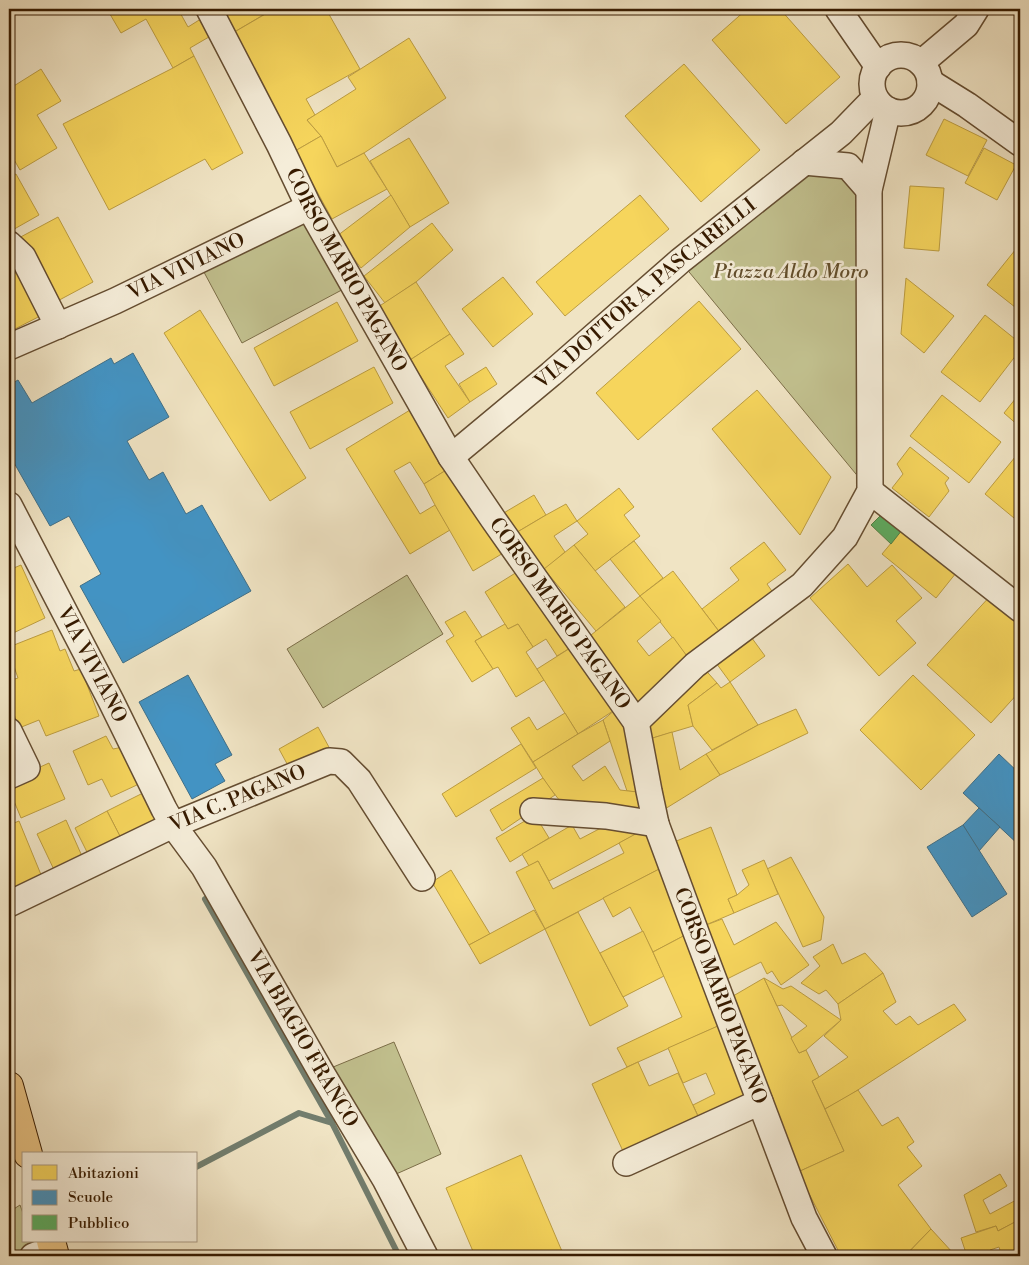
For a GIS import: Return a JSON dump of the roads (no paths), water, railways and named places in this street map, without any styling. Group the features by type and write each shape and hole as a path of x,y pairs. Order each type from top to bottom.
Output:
{"main road":[{"path":"9,1086 27,1152"}],"street":[{"name":"CORSO MARIO PAGANO","path":"210,9 309,207 451,457 636,722 656,824 804,1218 824,1256"},
{"name":"VIA DOTTOR A. PASCARELLI","path":"451,457 551,374 680,261 901,85 971,17"},
{"path":"845,18 901,85 967,105 1020,143"},
{"path":"636,722 695,665 802,585 845,537 870,491 871,179 901,85"},
{"path":"804,162 848,166 871,179"},
{"name":"VIA VIVIANO","path":"9,347 115,301 309,207"},
{"path":"9,244 23,257 58,326"},
{"path":"870,491 1020,608"},
{"name":"VIA VIVIANO","path":"9,505 173,825"},
{"path":"9,732 26,768 9,776"},
{"name":"VIA C. PAGANO","path":"9,904 173,825 329,761 341,762 359,780 422,878"},
{"path":"533,811 606,816 656,824"},
{"name":"VIA BIAGIO FRANCO","path":"173,825 204,867 385,1180 426,1256"},
{"path":"626,1163 760,1102"}],"waterway":[{"path":"205,899 332,1123 399,1256"},
{"path":"198,1166 299,1113 332,1123"},
{"path":"12,1256 28,1250"}],"park label":[{"name":"Piazza Aldo Moro","path":"791,272"}]}
